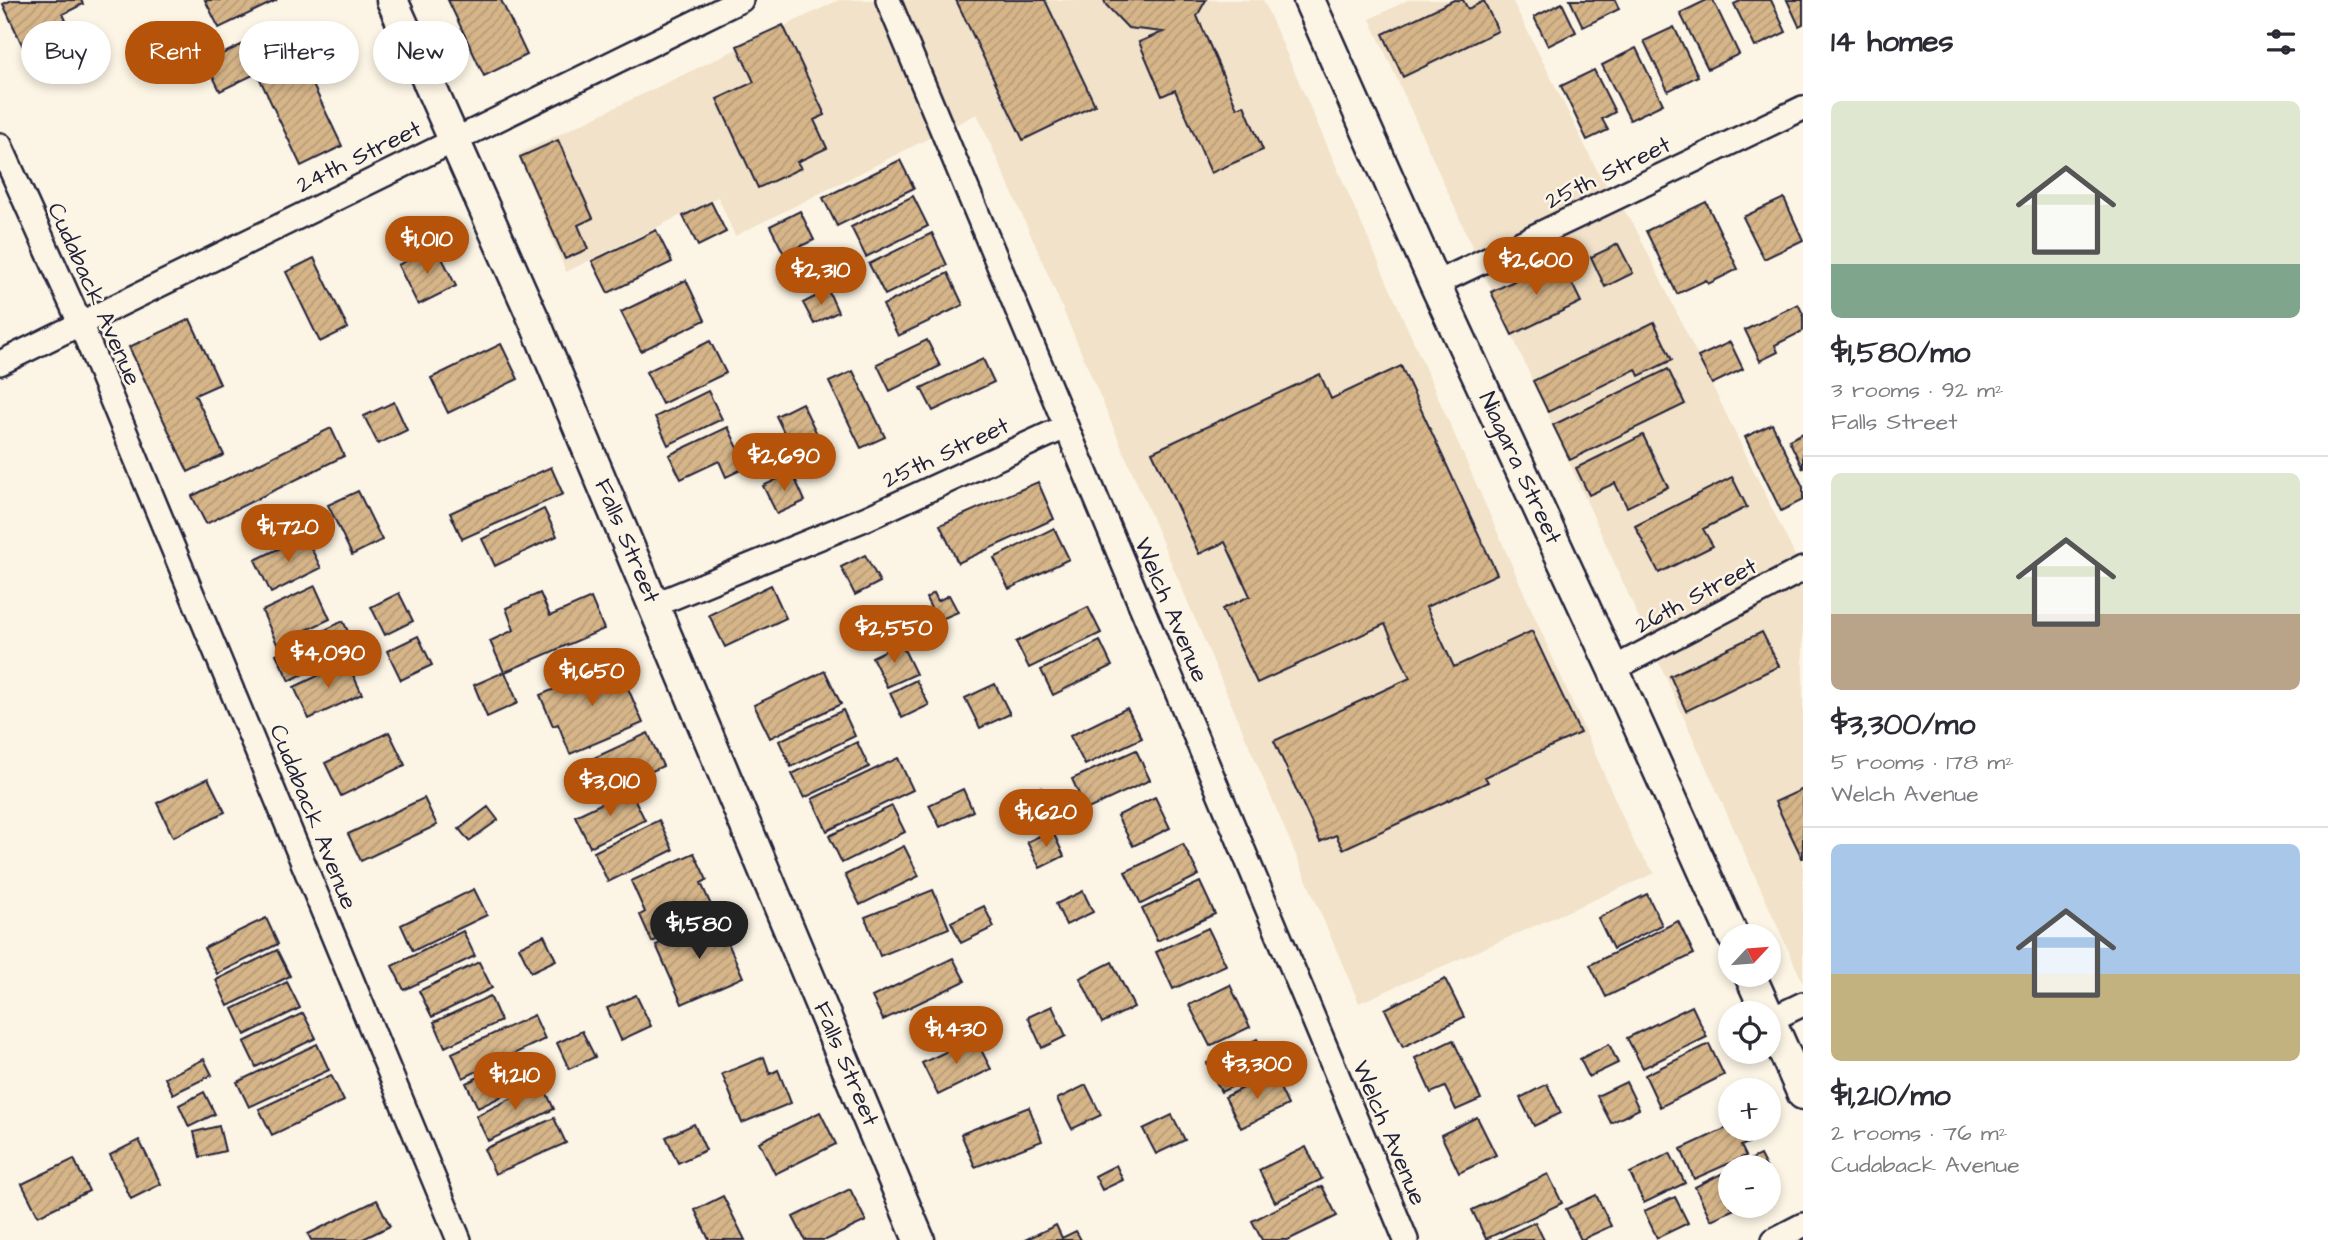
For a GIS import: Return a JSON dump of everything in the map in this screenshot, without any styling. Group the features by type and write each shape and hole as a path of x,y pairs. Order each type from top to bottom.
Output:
{"street":[{"name":"Falls Street","path":"392,0 534,320 919,1240"},
{"name":"24th Street","path":"0,363 741,0"},
{"name":"Welch Avenue","path":"888,0 1406,1240"},
{"name":"Niagara Street","path":"1309,0 1435,284 1728,924"},
{"name":"25th Street","path":"1435,284 1803,108"},
{"name":"Cudaback Avenue","path":"0,145 80,323 459,1240"},
{"name":"25th Street","path":"654,605 867,518 1065,427"},
{"name":"26th Street","path":"1613,669 1803,569"},
{"path":"1781,1012 1803,1003"},
{"path":"1781,1044 1803,1094"},
{"path":"1774,1240 1803,1225"}],"shaded area":[{"path":"839,0 1263,0 1637,849 1655,873 1359,1003 977,114 735,236 718,197 566,272 518,154"},
{"path":"1408,0 1512,0 1599,174 1634,225 1803,572 1803,983 1782,936 1782,924 1776,924 1370,19"}],"building":[{"path":"12,0 81,0 83,4 63,14 66,21 21,21 21,42 3,4"},
{"path":"205,0 277,0 225,25 225,21 216,21"},
{"path":"448,0 501,0 527,55 484,76 469,44 469,21 458,21"},
{"path":"956,0 1045,0 1095,105 1023,140"},
{"path":"1104,0 1206,0 1197,16 1237,108 1244,105 1263,150 1211,173 1175,90 1162,96 1139,42 1163,32 1128,28"},
{"path":"1454,0 1463,0 1468,9 1484,1 1498,31 1403,77 1383,34"},
{"path":"1570,0 1615,0 1619,9 1583,27"},
{"path":"1707,0 1713,0 1739,54 1708,69 1680,13"},
{"path":"1742,0 1771,0 1786,32 1755,47 1734,4"},
{"path":"1787,0 1803,0 1803,24 1799,26"},
{"path":"1562,3 1576,32 1548,46 1534,17"},
{"path":"783,25 825,115 814,120 827,148 797,162 801,168 758,188 717,99 754,82 737,46"},
{"path":"1674,27 1698,76 1668,91 1644,41"},
{"path":"239,46 239,82 220,91 217,84 225,84 225,53"},
{"path":"1636,48 1663,104 1630,120 1602,65"},
{"path":"1594,70 1615,112 1602,119 1608,130 1587,140 1561,86"},
{"path":"262,84 313,84 342,146 301,166"},
{"path":"558,140 593,218 578,225 588,249 565,259 520,157"},
{"path":"900,160 914,188 837,226 823,198"},
{"path":"913,196 928,226 866,257 851,227"},
{"path":"1784,198 1803,240 1764,259 1743,217"},
{"path":"711,202 726,232 698,246 683,216"},
{"path":"1706,202 1738,269 1708,284 1706,280 1677,294 1646,231"},
{"path":"800,211 814,240 784,254 770,226"},
{"path":"656,230 672,262 608,293 592,261"},
{"path":"932,233 947,265 885,295 869,264"},
{"path":"1618,244 1633,273 1605,287 1591,257"},
{"path":"436,246 456,286 418,305 398,265"},
{"path":"817,257 827,278 800,292 790,271"},
{"path":"314,258 348,328 320,342 286,272"},
{"path":"1560,259 1581,302 1512,335 1491,292"},
{"path":"948,273 963,305 898,336 883,305"},
{"path":"686,280 705,320 641,351 621,312"},
{"path":"828,290 838,312 814,324 803,303"},
{"path":"1798,304 1803,314 1803,331 1775,345 1778,352 1760,361 1745,330"},
{"path":"190,319 220,384 195,395 224,455 188,472 129,347"},
{"path":"1654,322 1672,360 1639,376 1636,369 1548,412 1533,381"},
{"path":"927,340 940,366 890,391 877,364"},
{"path":"710,341 726,373 662,404 646,372"},
{"path":"1730,342 1743,369 1712,384 1698,357"},
{"path":"501,344 518,379 448,413 431,378"},
{"path":"983,359 994,382 933,411 921,388"},
{"path":"1401,366 1497,574 1426,607 1454,667 1532,631 1580,733 1485,777 1488,782 1343,849 1336,835 1320,842 1274,741 1410,678 1385,624 1257,683 1222,609 1250,596 1225,542 1199,554 1152,452 1320,374 1331,399"},
{"path":"1668,369 1685,404 1570,460 1553,425"},
{"path":"853,371 885,437 861,448 829,382"},
{"path":"708,391 722,419 668,445 655,417"},
{"path":"394,402 407,430 378,444 364,416"},
{"path":"802,403 831,463 805,476 776,416"},
{"path":"1772,424 1803,487 1803,500 1781,511 1745,437"},
{"path":"728,427 747,467 726,477 719,461 681,479 669,455"},
{"path":"331,428 344,456 206,524 192,496"},
{"path":"1803,433 1803,469 1789,440"},
{"path":"1643,435 1668,487 1627,507 1615,483 1589,495 1576,468"},
{"path":"551,467 563,494 462,539 450,513"},
{"path":"792,472 805,501 777,514 763,486"},
{"path":"1732,477 1747,507 1703,529 1713,546 1659,573 1635,526"},
{"path":"1038,482 1054,519 958,563 940,525"},
{"path":"358,491 382,540 352,555 328,505"},
{"path":"544,509 557,536 495,566 482,539"},
{"path":"1054,528 1069,559 1009,589 994,558"},
{"path":"305,536 321,568 271,593 255,560"},
{"path":"865,555 880,582 855,595 841,567"},
{"path":"771,585 786,618 725,647 709,615"},
{"path":"315,586 330,619 277,644 262,611"},
{"path":"399,593 413,621 385,635 371,607"},
{"path":"540,593 550,616 591,598 604,629 505,672 518,703 487,717 474,685 504,672 490,641 514,630 506,608"},
{"path":"934,593 938,601 949,595 958,612 937,621 926,598"},
{"path":"1088,607 1101,633 1029,668 1016,642"},
{"path":"343,621 356,648 289,681 276,654"},
{"path":"1762,632 1779,666 1686,711 1670,676"},
{"path":"418,636 432,665 401,680 387,651"},
{"path":"1100,641 1112,666 1053,695 1041,670"},
{"path":"901,643 916,674 887,687 872,657"},
{"path":"347,662 362,694 309,719 294,687"},
{"path":"617,663 643,723 570,754 558,724 553,726 540,695"},
{"path":"825,671 841,704 770,738 754,705"},
{"path":"916,680 929,705 902,718 890,693"},
{"path":"995,684 1010,714 980,728 965,698"},
{"path":"1127,708 1142,738 1085,765 1070,736"},
{"path":"843,710 855,736 791,767 779,741"},
{"path":"389,732 405,765 341,796 325,763"},
{"path":"648,733 663,766 598,796 583,763"},
{"path":"857,742 869,767 804,798 792,774"},
{"path":"1136,750 1150,780 1086,810 1072,779"},
{"path":"898,758 913,790 827,831 812,799"},
{"path":"208,778 225,812 173,837 157,803"},
{"path":"1041,787 1055,816 1025,830 1011,801"},
{"path":"963,789 973,811 940,827 929,805"},
{"path":"1803,789 1803,858 1802,858 1775,802"},
{"path":"630,790 645,820 590,847 575,816"},
{"path":"1155,797 1170,828 1133,846 1117,816"},
{"path":"424,798 437,825 361,861 348,834"},
{"path":"892,806 905,832 842,863 829,836"},
{"path":"488,807 498,820 469,841 459,829"},
{"path":"659,820 673,850 608,882 594,852"},
{"path":"1052,830 1064,856 1040,868 1027,842"},
{"path":"1183,844 1199,875 1141,904 1125,872"},
{"path":"904,846 919,876 860,905 845,875"},
{"path":"694,853 707,880 701,883 715,914 652,942 640,915 645,912 631,881"},
{"path":"1200,882 1215,914 1157,941 1142,909"},
{"path":"474,889 487,915 413,951 401,925"},
{"path":"933,890 949,928 880,956 865,917"},
{"path":"1083,891 1093,912 1066,925 1056,904"},
{"path":"1647,894 1662,925 1613,949 1598,918"},
{"path":"984,906 994,927 961,943 951,922"},
{"path":"266,918 278,944 217,974 204,948"},
{"path":"717,918 743,977 682,1004 656,945"},
{"path":"1678,921 1694,954 1606,997 1590,965"},
{"path":"1208,928 1226,965 1173,989 1156,952"},
{"path":"463,931 475,956 404,990 392,966"},
{"path":"544,935 556,960 531,972 519,947"},
{"path":"277,950 290,976 228,1006 216,980"},
{"path":"953,958 965,981 883,1020 872,997"},
{"path":"479,962 492,988 432,1017 419,991"},
{"path":"1112,962 1134,1007 1102,1023 1080,978"},
{"path":"1445,979 1464,1017 1403,1047 1385,1009"},
{"path":"287,982 300,1008 245,1035 233,1009"},
{"path":"1230,985 1250,1027 1210,1046 1189,1005"},
{"path":"636,995 651,1026 621,1040 607,1008"},
{"path":"490,996 501,1021 445,1047 434,1022"},
{"path":"1052,1006 1066,1036 1042,1048 1028,1017"},
{"path":"1692,1006 1707,1037 1643,1068 1627,1038"},
{"path":"303,1013 316,1038 256,1067 244,1042"},
{"path":"534,1015 545,1039 463,1078 452,1053"},
{"path":"582,1031 595,1057 569,1069 557,1043"},
{"path":"975,1038 991,1069 938,1095 922,1063"},
{"path":"1257,1039 1271,1068 1221,1092 1207,1063"},
{"path":"1453,1040 1481,1099 1456,1110 1445,1087 1431,1093 1415,1058"},
{"path":"317,1044 329,1070 249,1107 237,1082"},
{"path":"1609,1044 1618,1063 1589,1077 1580,1059"},
{"path":"1709,1044 1724,1075 1660,1107 1645,1075"},
{"path":"523,1056 535,1080 478,1108 466,1083"},
{"path":"764,1057 770,1074 778,1070 791,1103 742,1123 722,1074"},
{"path":"204,1059 212,1075 173,1094 165,1078"},
{"path":"1273,1073 1288,1105 1241,1128 1225,1097"},
{"path":"331,1075 344,1101 272,1135 259,1109"},
{"path":"1626,1082 1639,1109 1611,1123 1597,1096"},
{"path":"542,1083 554,1109 488,1141 476,1116"},
{"path":"1547,1084 1561,1113 1534,1126 1520,1098"},
{"path":"1086,1085 1101,1115 1072,1129 1057,1099"},
{"path":"204,1092 215,1114 189,1127 179,1105"},
{"path":"1029,1107 1042,1141 975,1167 961,1134"},
{"path":"820,1112 836,1144 775,1174 759,1142"},
{"path":"1172,1115 1185,1140 1156,1154 1143,1129"},
{"path":"1477,1117 1496,1155 1459,1173 1441,1135"},
{"path":"554,1118 566,1143 495,1174 484,1149"},
{"path":"694,1124 706,1150 678,1163 666,1137"},
{"path":"219,1126 225,1151 200,1157 194,1132"},
{"path":"1718,1132 1718,1141 1752,1141 1741,1146 1746,1155 1718,1155 1718,1168 1694,1179 1681,1149"},
{"path":"139,1140 161,1184 131,1199 110,1155"},
{"path":"1306,1147 1322,1179 1275,1202 1259,1170"},
{"path":"1670,1153 1685,1183 1644,1203 1630,1173"},
{"path":"74,1159 89,1191 38,1216 22,1184"},
{"path":"1116,1165 1123,1180 1102,1190 1095,1176"},
{"path":"1548,1174 1562,1203 1486,1239 1472,1210"},
{"path":"1718,1176 1718,1217 1711,1220 1695,1187"},
{"path":"1322,1186 1337,1216 1288,1240 1262,1240 1252,1221"},
{"path":"850,1189 866,1221 826,1240 805,1240 793,1217"},
{"path":"1596,1195 1611,1226 1581,1240 1566,1209"},
{"path":"723,1196 745,1240 709,1240 695,1210"},
{"path":"1675,1197 1688,1223 1657,1238 1644,1211"},
{"path":"377,1200 390,1226 361,1240 311,1240 308,1234"},
{"path":"1535,1222 1544,1240 1498,1240"},
{"path":"1056,1225 1062,1238 1076,1231 1081,1240 1025,1240"}]}
